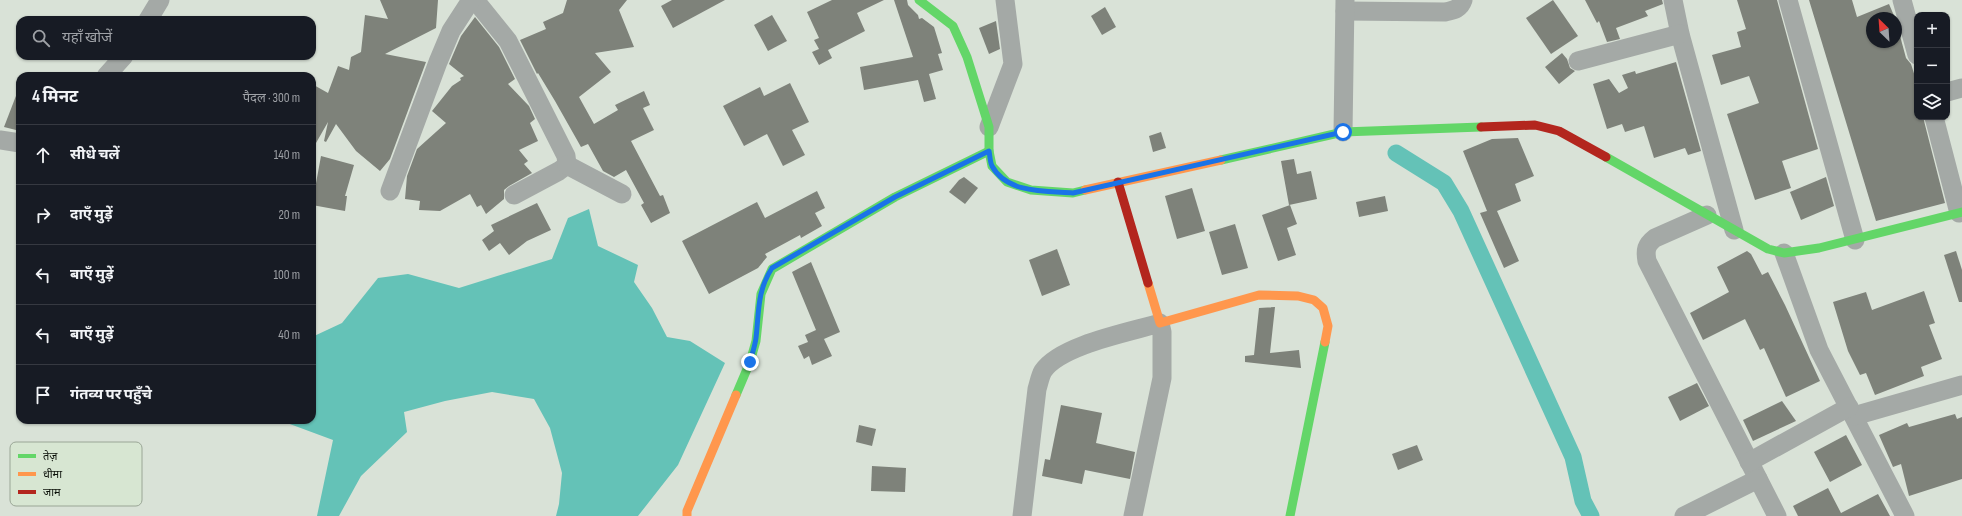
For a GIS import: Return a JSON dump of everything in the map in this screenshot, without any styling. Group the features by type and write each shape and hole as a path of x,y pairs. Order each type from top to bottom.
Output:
{"street":[{"path":"150,16 160,0"},
{"path":"390,191 451,31 471,0"},
{"path":"475,0 508,41 566,156 567,164"},
{"path":"919,0 954,26 967,57 989,126 989,151 992,166 1007,182 1031,190 1073,193 1343,132 1535,125 1559,131 1768,249 1784,253 1819,248 1855,240 1961,213 1935,120"},
{"path":"989,126 1013,64 1005,0"},
{"path":"1343,132 1345,5 1445,12 1454,10 1461,6 1463,0"},
{"path":"1673,0 1680,34 1734,230"},
{"path":"1788,0 1855,240"},
{"path":"1902,0 1915,48"},
{"path":"1578,61 1680,34"},
{"path":"110,72 120,60"},
{"path":"1950,91 1962,88"},
{"path":"0,140 16,142"},
{"path":"687,516 687,511 750,362 756,340 760,297 764,280 772,268 895,197 989,151"},
{"path":"567,164 622,194"},
{"path":"514,195 559,172 567,164"},
{"path":"1118,182 1162,332 1162,378 1132,516"},
{"path":"1707,215 1655,238 1648,243 1645,252 1647,261 1777,516"},
{"path":"1784,253 1819,350 1905,516"},
{"path":"1022,516 1037,389 1042,372 1053,360 1073,349 1259,295 1273,294 1311,299 1320,303 1325,313 1328,326 1290,516"},
{"path":"1749,462 1852,412 1962,386"},
{"path":"1684,516 1758,479"}],"water":[{"path":"589,209 598,246 638,265 634,282 652,308 667,337 690,341 725,363 678,465 638,516 556,516 559,504 562,473 550,428 534,399 492,392 445,401 404,412 407,432 361,476 339,516 317,516 333,440 290,424 316,424 316,335 342,323 378,278 408,274 459,288 552,259 568,218"}],"building":[{"path":"380,0 438,0 436,28 385,54 426,62 390,159 380,171 356,151 336,124 326,142 324,141 328,122 316,143 316,86 328,93 338,66 349,70 351,57 361,52 365,15 388,19"},
{"path":"567,0 627,0 619,10 634,47 595,53 611,72 579,97 594,124 618,110 615,105 644,91 650,105 643,108 654,130 631,141 660,196 663,195 670,213 651,223 641,205 644,203 626,170 614,177 603,171 588,144 581,147 555,101 538,73 537,74 520,40 546,29 543,22 563,13"},
{"path":"672,0 725,0 673,28 661,6"},
{"path":"832,0 884,0 857,13 865,31 828,50 832,58 819,65 812,52 819,49 814,40 819,38 807,12"},
{"path":"894,0 907,0 908,5 918,15 919,19 922,18 934,27 942,53 938,54 943,70 929,74 936,99 924,102 918,80 864,90 860,67 913,57"},
{"path":"1553,0 1578,36 1551,54 1526,18"},
{"path":"1585,0 1662,0 1663,4 1645,11 1648,16 1616,28 1620,39 1607,42 1599,21 1597,23"},
{"path":"1737,0 1777,0 1818,149 1782,161 1791,188 1755,200 1727,114 1759,103 1749,76 1721,85 1712,55 1741,47 1737,32 1746,29"},
{"path":"1809,0 1852,0 1857,17 1866,13 1866,48 1902,48 1902,43 1906,58 1911,64 1914,74 1914,120 1924,120 1945,203 1876,221"},
{"path":"1889,4 1892,12 1869,12"},
{"path":"1105,7 1116,27 1102,35 1091,16"},
{"path":"772,15 787,41 768,51 754,25"},
{"path":"475,17 499,47 515,79 508,84 529,106 535,119 530,123 538,141 519,150 528,161 524,164 532,173 504,190 504,199 486,214 481,205 477,207 470,194 440,211 419,210 420,201 405,199 407,176 417,149 446,123 432,111 452,86 464,76 449,64 461,36"},
{"path":"996,21 1000,49 989,54 979,28"},
{"path":"1562,53 1567,59 1570,68 1575,71 1559,84 1545,67"},
{"path":"1676,62 1701,151 1688,155 1685,148 1654,158 1644,126 1625,132 1622,124 1607,129 1593,84 1609,79 1619,93 1628,88 1622,75 1635,71 1636,74"},
{"path":"790,83 809,122 792,130 805,155 783,166 767,134 744,146 723,106 760,87 764,96"},
{"path":"16,96 16,130 4,127"},
{"path":"1161,132 1166,148 1153,152 1149,136"},
{"path":"1518,138 1534,176 1515,184 1521,201 1497,211 1519,261 1504,268 1480,213 1487,211 1463,151 1492,139"},
{"path":"321,156 354,165 345,196 347,196 345,211 316,206 316,183"},
{"path":"1294,159 1297,174 1311,171 1317,199 1289,205 1281,161"},
{"path":"964,177 978,188 965,204 949,192 959,180"},
{"path":"1826,177 1834,206 1801,220 1790,192"},
{"path":"1192,188 1205,231 1177,239 1165,196"},
{"path":"817,191 825,208 815,213 822,226 801,238 800,235 765,254 767,257 758,268 709,294 682,241 757,202 765,218"},
{"path":"1385,196 1388,211 1359,217 1356,202"},
{"path":"537,203 551,230 527,241 509,255 500,243 489,251 482,240 494,231 491,225"},
{"path":"1290,205 1297,224 1287,228 1296,255 1278,261 1262,215"},
{"path":"1235,224 1248,268 1222,275 1209,232"},
{"path":"1057,249 1070,285 1042,296 1029,260"},
{"path":"1747,251 1751,254 1762,275 1768,272 1820,381 1786,397 1764,348 1760,350 1745,319 1703,340 1690,313 1729,292 1717,267"},
{"path":"1956,251 1962,270 1962,302 1959,302 1944,255"},
{"path":"811,262 840,332 824,339 832,356 812,365 809,356 804,359 798,346 808,342 805,335 816,330 792,272"},
{"path":"1924,291 1935,323 1929,325 1942,359 1921,367 1924,376 1875,395 1866,373 1860,375 1848,351 1833,302 1866,292 1872,310"},
{"path":"1275,307 1270,353 1299,350 1301,368 1245,362 1245,356 1254,355 1259,308"},
{"path":"1697,383 1709,406 1680,421 1668,397"},
{"path":"1782,401 1796,421 1753,441 1743,420"},
{"path":"1061,405 1102,413 1096,443 1135,452 1130,479 1085,470 1082,484 1042,476 1045,459 1050,460"},
{"path":"1955,414 1957,419 1962,417 1962,479 1909,496 1901,464 1893,467 1879,435 1907,423 1909,427"},
{"path":"859,425 876,429 872,446 856,442"},
{"path":"1846,435 1862,465 1830,482 1814,452"},
{"path":"1417,445 1423,460 1398,470 1392,454"},
{"path":"872,466 906,468 905,492 871,491"},
{"path":"1828,488 1841,513 1878,494 1890,516 1798,516 1793,506"}],"waterway":[{"path":"1396,153 1444,183 1461,211 1573,457 1583,501 1591,516"}],"traffic: fast":[{"path":"919,0 953,26 967,57 989,127 989,151 992,166 1007,182 1031,190 1073,193 1085,190"},
{"path":"1221,160 1343,132 1481,127"},
{"path":"736,395 750,362 756,341 761,294 772,269 895,197 989,151"},
{"path":"1606,157 1768,249 1784,253 1819,248 1962,212"},
{"path":"1290,516 1325,342"}],"traffic: slow":[{"path":"1085,190 1221,160"},
{"path":"1148,283 1160,323 1259,295 1298,296 1314,300 1323,308 1328,326 1325,342"},
{"path":"687,516 687,511 736,395"}],"traffic: jam":[{"path":"1481,127 1535,125 1559,131 1606,157"},
{"path":"1118,182 1148,283"}],"route":[{"path":"750,362 756,340 760,297 764,280 772,268 895,197 989,151 992,166 1007,182 1031,190 1073,193 1343,132"}]}
